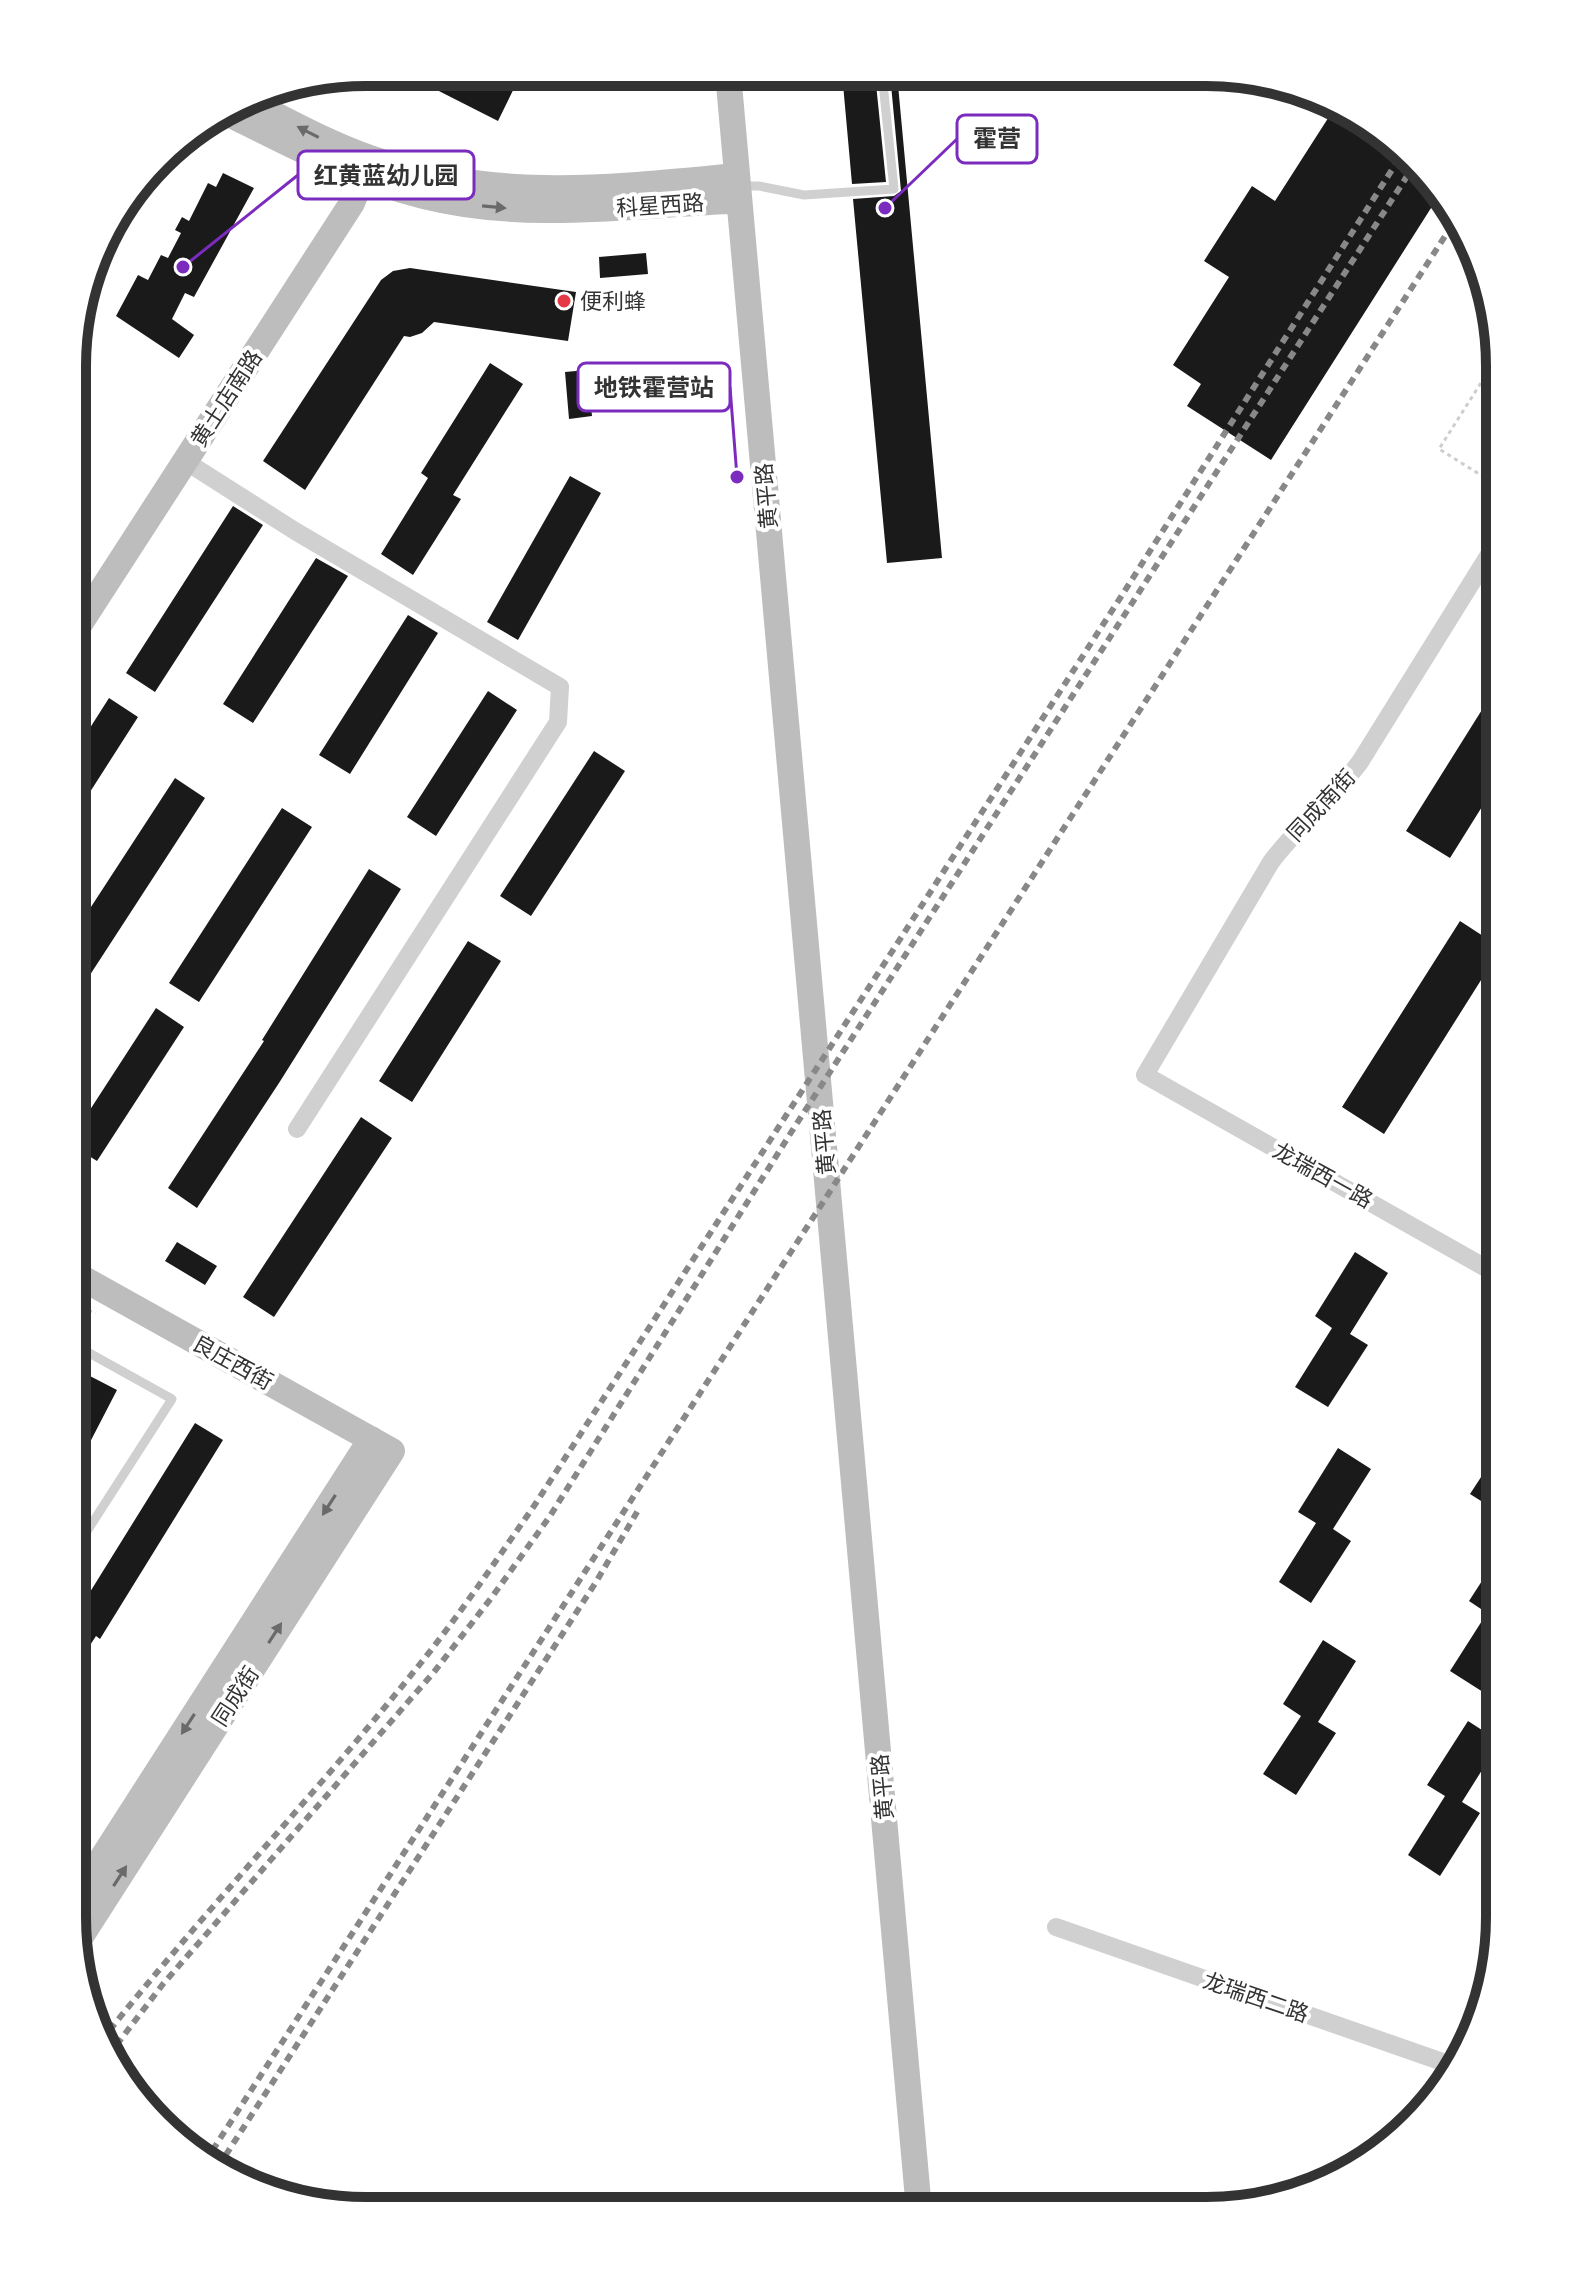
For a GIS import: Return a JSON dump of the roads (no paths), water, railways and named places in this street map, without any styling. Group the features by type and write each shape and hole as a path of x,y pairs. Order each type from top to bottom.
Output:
{"main road":[{"name":"黄平路","path":"719,86 731,188 918,2197"},
{"name":"黄平路","path":"728,86 731,188 905,2197"},
{"name":"科星西路","path":"261,107 339,147 367,168 426,197 515,209 569,210 731,188"},
{"name":"科星西路","path":"237,118 313,156 367,168"},
{"name":"黄土店南路","path":"86,614 352,203 367,168"},
{"name":"良庄西街","path":"86,1280 382,1445"},
{"name":"同成街","path":"86,1884 382,1445"},
{"name":"同成街","path":"87,1927 382,1445"}],"street":[{"path":"185,461 295,531 560,687 558,722 297,1129"},
{"name":"同成南街","path":"1145,1075 1271,862 1286,842 1342,786 1360,762 1486,560"},
{"name":"龙瑞西一路","path":"1145,1075 1485,1268"},
{"name":"龙瑞西二路","path":"1056,1927 1445,2063"}],"lane":[{"path":"731,188 759,186 804,195 894,189 883,86"},
{"path":"86,1351 172,1399 86,1533"}],"railway":[{"path":"110,2030 420,1664 534,1506 1117,603 1397,161"},
{"path":"117,2044 163,1984 434,1672 550,1516 792,1131 1409,173"},
{"path":"212,2151 1450,229"},
{"path":"224,2158 596,1582 640,1507"}],"place":[{"name":"霍营","path":"885,208"},
{"name":"红黄蓝幼儿园","path":"183,267"},
{"name":"便利蜂","path":"564,301"},
{"name":"地铁霍营站","path":"737,477"}]}
